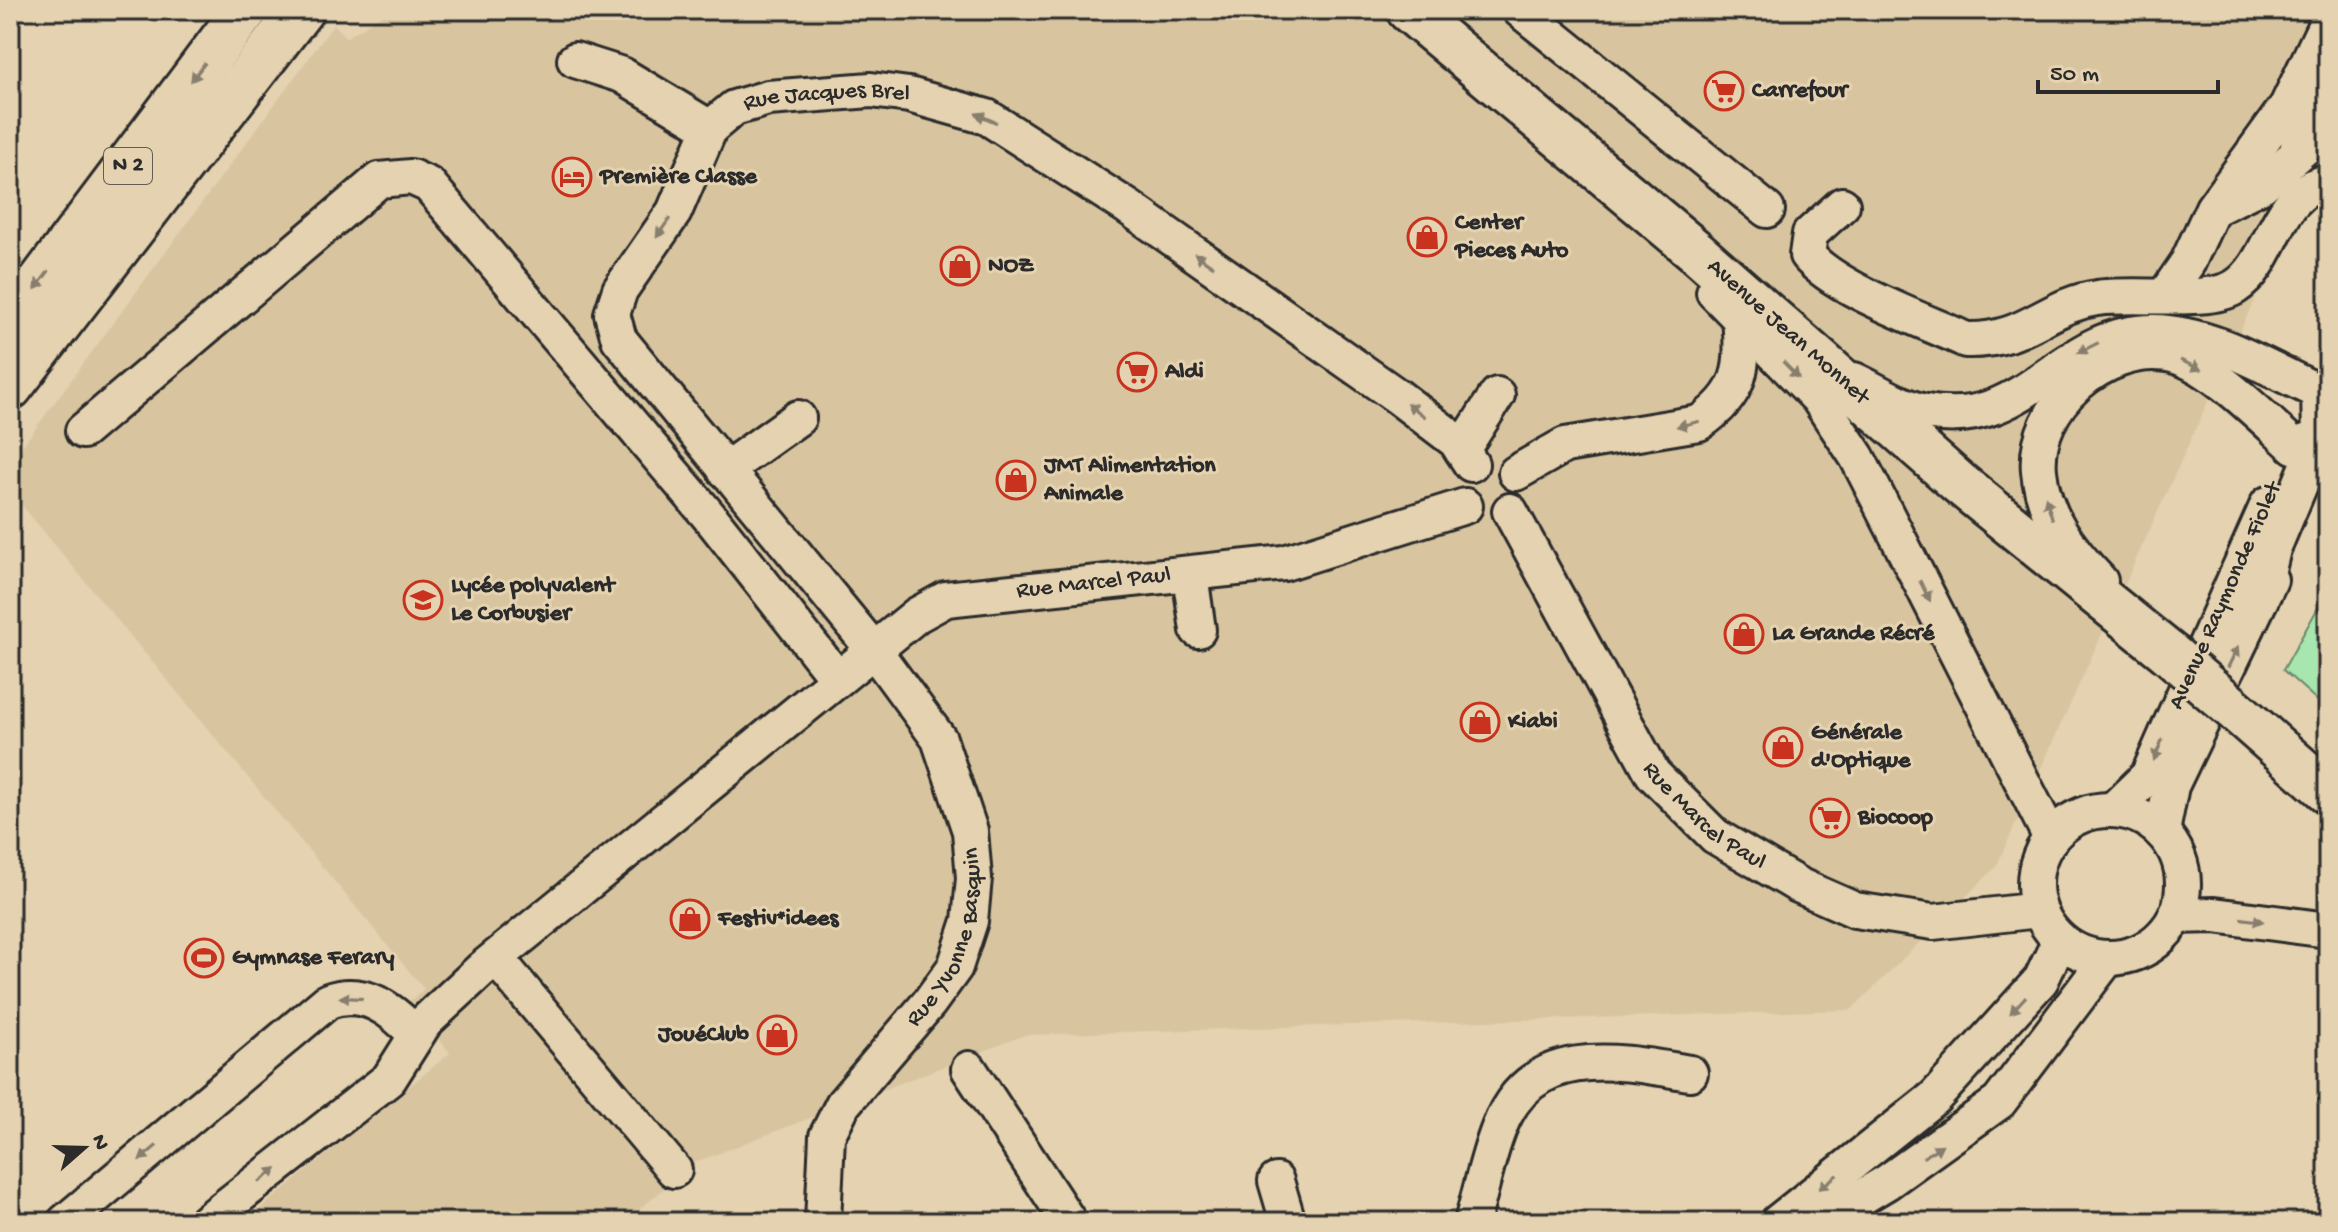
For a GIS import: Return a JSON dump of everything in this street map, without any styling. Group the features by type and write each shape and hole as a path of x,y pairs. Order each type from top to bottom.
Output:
{"highway":[{"name":"N 2","path":"10,323 245,10"},
{"name":"N 2","path":"10,387 301,10"}],"main road":[{"name":"Avenue Jean Monnet","path":"1408,10 1697,252 1959,483 2169,653 2328,792"}],"street":[{"path":"1520,10 1767,210"},
{"path":"2166,294 2188,262 2213,208 2287,106 2328,20"},
{"path":"575,60 622,75 710,128"},
{"path":"2294,155 2328,85"},
{"name":"Rue Jacques Brel","path":"873,649 619,339 612,314 620,290 674,212 710,128 734,108 768,98 871,90 909,95 987,117 1128,207 1251,292 1456,441 1467,457"},
{"path":"1538,117 1818,398 1857,457 2051,838"},
{"path":"2213,208 2262,185 2328,127"},
{"path":"2257,147 2272,153 2294,155"},
{"path":"83,431 379,180 411,177 429,185 714,522 837,678"},
{"path":"1842,205 1810,234 1807,255 1834,278 1966,340 1989,341 2020,332 2058,310 2091,298 2166,294 2206,296 2232,289 2251,275 2282,218 2300,193 2328,183"},
{"path":"2188,262 2206,296"},
{"path":"1516,473 1565,445 1699,423 1717,411 1731,394 1743,361 1740,317"},
{"path":"1821,364 1923,412 1967,416 2001,407 2033,387 2064,360 2102,341 2151,332 2190,334 2324,382"},
{"path":"2169,653 2083,564 2051,518 2039,470 2044,434 2060,403 2076,384 2098,369 2128,357 2168,354 2209,373 2317,442"},
{"name":"Avenue Raymonde Fiolet","path":"2162,832 2171,786 2261,599 2317,442 2324,382"},
{"path":"1467,457 1490,458 1509,465 1516,473 1519,493 1510,511 1486,518 1474,515 1465,506 1459,488 1467,457 1497,395"},
{"path":"725,470 798,418"},
{"name":"Avenue Raymonde Fiolet","path":"2113,810 2148,776 2317,442"},
{"name":"Rue Marcel Paul","path":"206,1222 389,1079 416,1035 496,958 917,615 946,599 1284,563 1465,506"},
{"name":"Rue Marcel Paul","path":"1510,511 1653,774 1715,836 1798,885 1855,910 1933,922 2039,910"},
{"path":"1190,575 1198,630"},
{"name":"Rue Yvonne Basquin","path":"823,1222 827,1136 843,1104 929,1003 955,967 970,921 974,878 970,831 939,739 873,649"},
{"path":"2113,810 2139,817 2162,832 2175,851 2182,872 2182,894 2176,916 2164,934 2148,948 2128,956 2107,959 2074,950 2060,940 2039,910 2035,872 2051,838 2079,816 2113,810"},
{"path":"2176,916 2214,915 2328,930"},
{"path":"1778,1222 1935,1097 2041,980 2060,940"},
{"path":"496,958 674,1170"},
{"path":"1820,1222 1887,1182 1999,1102 2107,959"},
{"path":"65,1222 328,1001 345,995 370,1000 394,1012 416,1035"},
{"path":"1472,1222 1499,1126 1516,1098 1530,1083 1567,1064 1625,1061 1690,1073"},
{"path":"969,1069 1069,1222"},
{"path":"1276,1181 1288,1222"}],"shaded area":[{"path":"390,10 2328,10 2328,138 1996,867 1851,1010 1025,1035 696,1162 624,1222 244,1222 450,1053 409,1002 424,989 10,491 10,463 334,24 346,38"}],"green space":[{"path":"2328,590 2328,710 2283,670"}],"place":[{"name":"Carrefour","path":"1724,91"},
{"name":"Première Classe","path":"572,177"},
{"name":"Center Pieces Auto","path":"1427,237"},
{"name":"NOZ","path":"960,266"},
{"name":"Aldi","path":"1137,372"},
{"name":"JMT Alimentation Animale","path":"1016,480"},
{"name":"Lycée polyvalent Le Corbusier","path":"423,600"},
{"name":"La Grande Récré","path":"1744,634"},
{"name":"Kiabi","path":"1480,722"},
{"name":"Générale d'Optique","path":"1783,747"},
{"name":"Biocoop","path":"1830,818"},
{"name":"Festiv*idees","path":"690,919"},
{"name":"Gymnase Ferary","path":"204,958"},
{"name":"JouéClub","path":"777,1035"}]}
